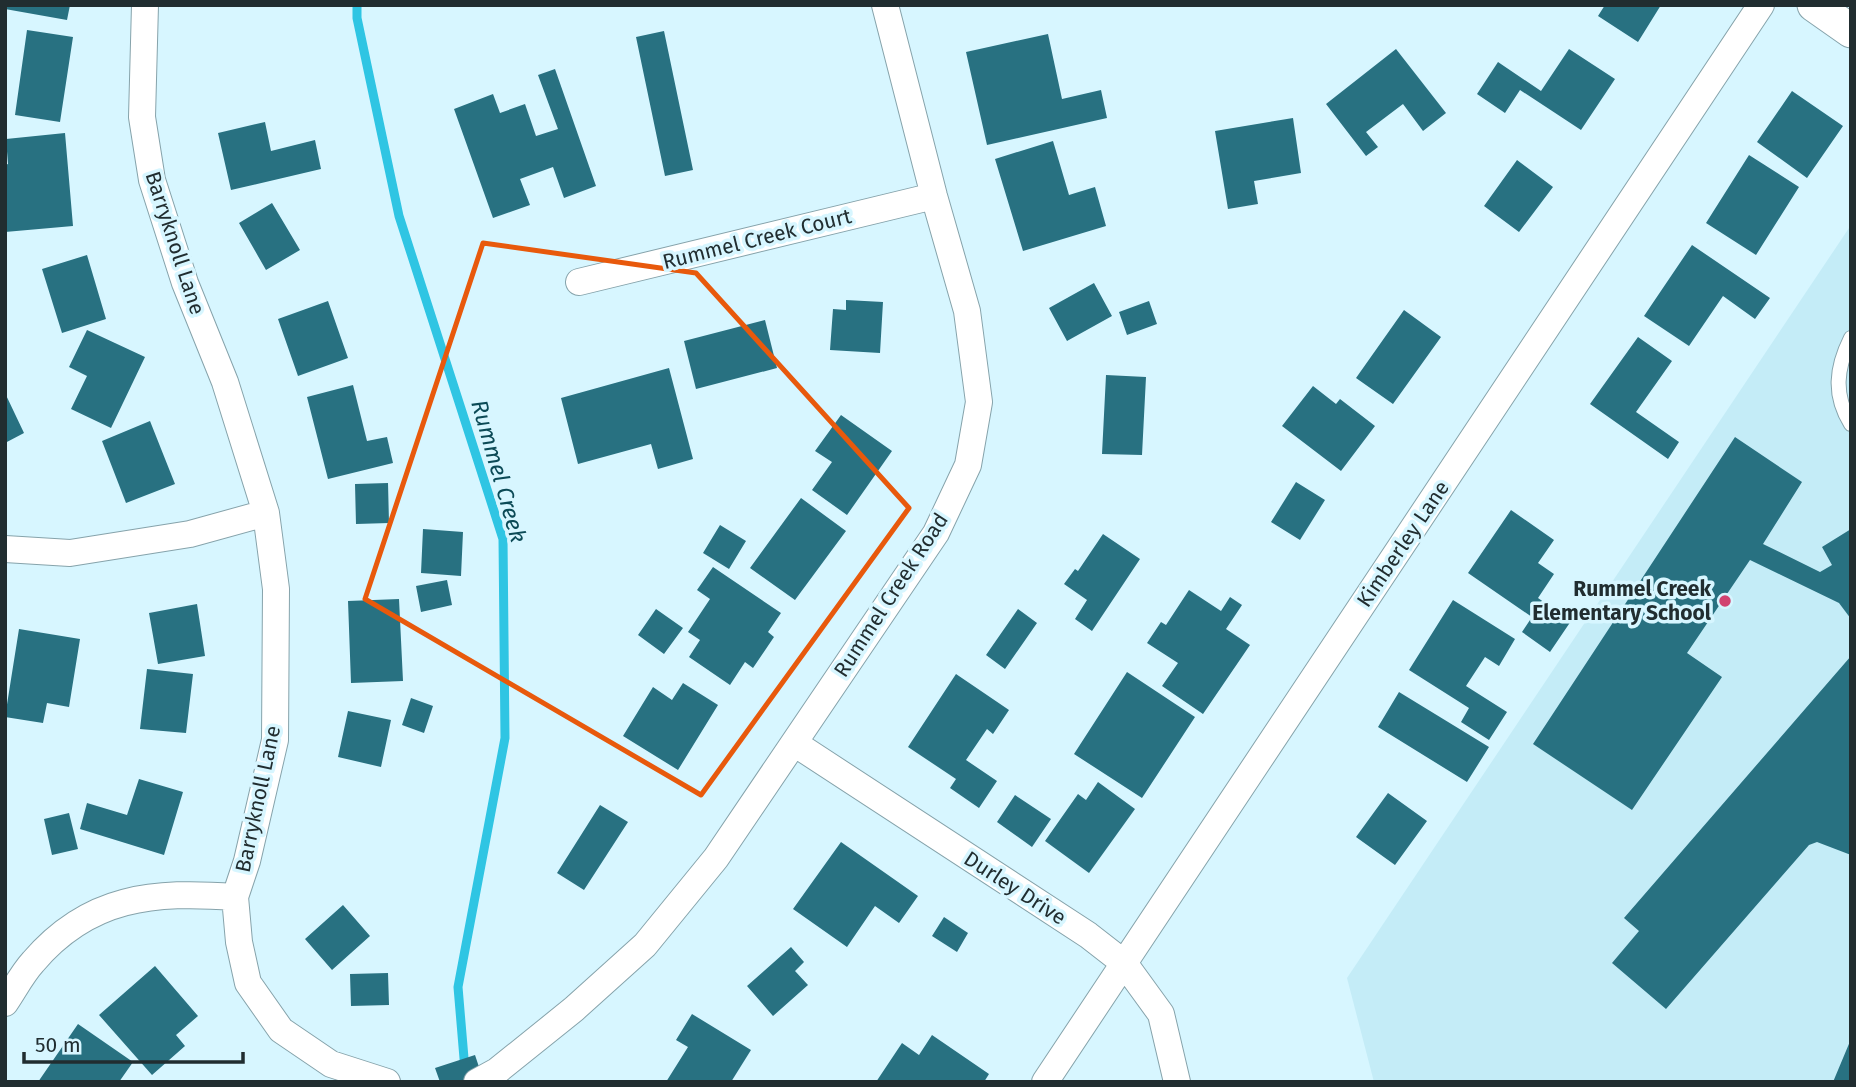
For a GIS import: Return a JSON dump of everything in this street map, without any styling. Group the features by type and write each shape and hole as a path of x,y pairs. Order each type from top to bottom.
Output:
{"street":[{"name":"Barryknoll Lane","path":"5,1003 33,962 68,929 104,908 144,897 192,894 235,897 247,861 275,740 276,589 266,513 225,382 185,283 152,180 142,117 145,5"},
{"name":"Rummel Creek Road","path":"487,1076 574,1009 645,945 716,858 936,533 968,466 979,402 967,311 934,196 885,5"},
{"name":"Kimberley Lane","path":"1045,1082 1761,5"},
{"path":"1814,5 1851,31"},
{"name":"Rummel Creek Court","path":"579,282 934,196"},
{"path":"5,549 70,553 190,534 266,513"},
{"name":"Durley Drive","path":"794,743 1088,935 1124,963 1161,1014 1177,1082"},
{"path":"235,897 239,942 248,983 281,1030 331,1064 387,1082"}],"lane":[{"path":"1851,338 1837,372 1843,412 1851,424"}],"highlighted area":[{"path":"483,243 696,273 909,508 701,795 365,599"}],"shaded area":[{"name":"Rummel Creek Elementary School","path":"1851,225 1851,1082 1374,1082 1347,978"}],"building":[{"path":"5,5 70,5 67,20 5,9"},
{"path":"1605,5 1661,5 1638,42 1598,16"},
{"path":"27,30 73,37 60,122 15,115"},
{"path":"664,31 693,170 665,176 636,37"},
{"path":"1048,34 1062,99 1101,90 1107,118 987,145 966,52"},
{"path":"1396,49 1446,113 1423,131 1403,104 1366,132 1378,147 1366,156 1326,104"},
{"path":"1569,49 1615,79 1581,130 1520,90 1505,113 1477,94 1498,62 1541,91"},
{"path":"555,69 596,186 564,198 553,167 520,179 530,205 493,218 454,109 493,94 500,113 525,104 536,136 558,129 538,75"},
{"path":"1792,91 1843,126 1807,178 1757,142"},
{"path":"1293,118 1301,173 1254,181 1258,204 1228,209 1215,131"},
{"path":"265,122 271,151 315,140 321,169 231,190 218,133"},
{"path":"65,133 73,226 5,232 5,165 8,164 6,139"},
{"path":"1053,141 1069,195 1095,187 1106,226 1023,251 995,159"},
{"path":"1749,155 1799,187 1756,255 1706,223"},
{"path":"1517,160 1553,187 1519,232 1484,206"},
{"path":"272,203 300,250 266,270 239,223"},
{"path":"1692,245 1770,298 1755,319 1723,296 1689,346 1644,316"},
{"path":"87,255 106,319 62,333 42,269"},
{"path":"1094,283 1112,316 1067,341 1049,308"},
{"path":"846,300 883,302 880,353 830,350 833,309 846,310"},
{"path":"328,301 348,358 298,376 278,319"},
{"path":"1149,301 1157,324 1127,335 1119,312"},
{"path":"1404,310 1441,337 1393,404 1356,378"},
{"path":"765,320 777,368 696,389 684,341"},
{"path":"87,330 145,357 111,428 71,409 87,376 69,367"},
{"path":"1638,337 1672,361 1636,412 1679,442 1668,459 1590,404"},
{"path":"669,368 693,459 658,469 651,444 578,464 561,398"},
{"path":"1106,375 1146,377 1142,455 1102,454"},
{"path":"353,385 367,441 387,437 393,463 328,479 307,397"},
{"path":"1313,386 1336,404 1340,399 1375,426 1341,471 1282,426"},
{"path":"5,393 24,433 5,443"},
{"path":"841,415 892,451 847,515 812,490 832,462 815,451"},
{"path":"150,421 175,484 126,503 102,441"},
{"path":"1735,437 1802,482 1763,544 1820,572 1832,565 1822,547 1851,529 1851,619 1839,603 1750,560 1687,653 1722,677 1632,810 1533,744"},
{"path":"1296,482 1325,500 1300,540 1271,522"},
{"path":"388,483 389,523 356,524 355,484"},
{"path":"801,498 846,531 795,600 750,568"},
{"path":"1511,510 1554,540 1538,563 1554,574 1538,598 1571,621 1550,652 1522,632 1532,617 1468,573"},
{"path":"720,525 746,541 729,569 703,553"},
{"path":"423,529 463,532 461,576 421,573"},
{"path":"1103,534 1140,559 1092,631 1075,619 1087,600 1064,584 1075,569 1078,571"},
{"path":"713,567 781,613 768,632 774,637 753,668 745,662 730,685 689,657 700,640 688,632 710,599 697,590"},
{"path":"447,580 452,605 421,612 416,586"},
{"path":"1189,590 1221,611 1230,597 1242,605 1226,629 1250,645 1203,714 1162,686 1178,663 1147,643 1161,622 1166,625"},
{"path":"399,599 403,681 351,683 348,601"},
{"path":"1453,600 1515,639 1499,666 1485,657 1466,686 1507,712 1489,740 1461,722 1469,708 1409,670"},
{"path":"197,604 205,656 158,664 149,613"},
{"path":"656,609 683,628 664,654 638,635"},
{"path":"1018,609 1037,623 1005,669 986,655"},
{"path":"19,629 80,639 69,707 47,703 43,723 5,717"},
{"path":"1851,656 1851,855 1817,842 1809,845 1666,1009 1612,963 1639,931 1624,918"},
{"path":"147,669 193,674 186,733 140,729"},
{"path":"1127,672 1195,717 1142,798 1074,754"},
{"path":"956,674 1009,710 993,734 987,729 966,760 997,781 979,808 950,788 956,779 908,747"},
{"path":"683,683 718,705 678,770 623,736 653,687 672,700"},
{"path":"1399,692 1489,747 1467,782 1378,727"},
{"path":"411,698 433,706 424,733 402,725"},
{"path":"348,711 391,720 381,767 338,757"},
{"path":"139,779 183,792 164,855 80,829 87,803 127,815"},
{"path":"1098,782 1135,809 1089,873 1045,841 1078,794 1086,800"},
{"path":"1388,793 1427,821 1395,865 1356,837"},
{"path":"1015,795 1051,819 1032,847 997,822"},
{"path":"600,805 628,822 584,890 557,873"},
{"path":"69,813 78,849 52,855 44,819"},
{"path":"841,842 918,896 899,923 875,906 847,947 793,909"},
{"path":"343,905 370,936 332,970 305,939"},
{"path":"944,917 968,933 957,952 932,936"},
{"path":"791,947 804,962 795,971 808,985 773,1016 747,986"},
{"path":"155,966 198,1016 176,1035 185,1046 152,1075 99,1015"},
{"path":"388,973 389,1005 351,1006 350,974"},
{"path":"692,1014 751,1050 731,1082 666,1082 688,1047 676,1040"},
{"path":"78,1024 133,1062 119,1082 38,1082"},
{"path":"932,1035 989,1074 984,1082 876,1082 902,1043 919,1055"},
{"path":"1851,1039 1851,1082 1833,1082"},
{"path":"475,1055 484,1082 440,1082 435,1068"}],"waterway":[{"name":"Rummel Creek","path":"357,5 357,18 399,216 503,539 505,738 458,987 465,1070"}],"place":[{"name":"Rummel Creek Elementary School","path":"1725,601"}]}
